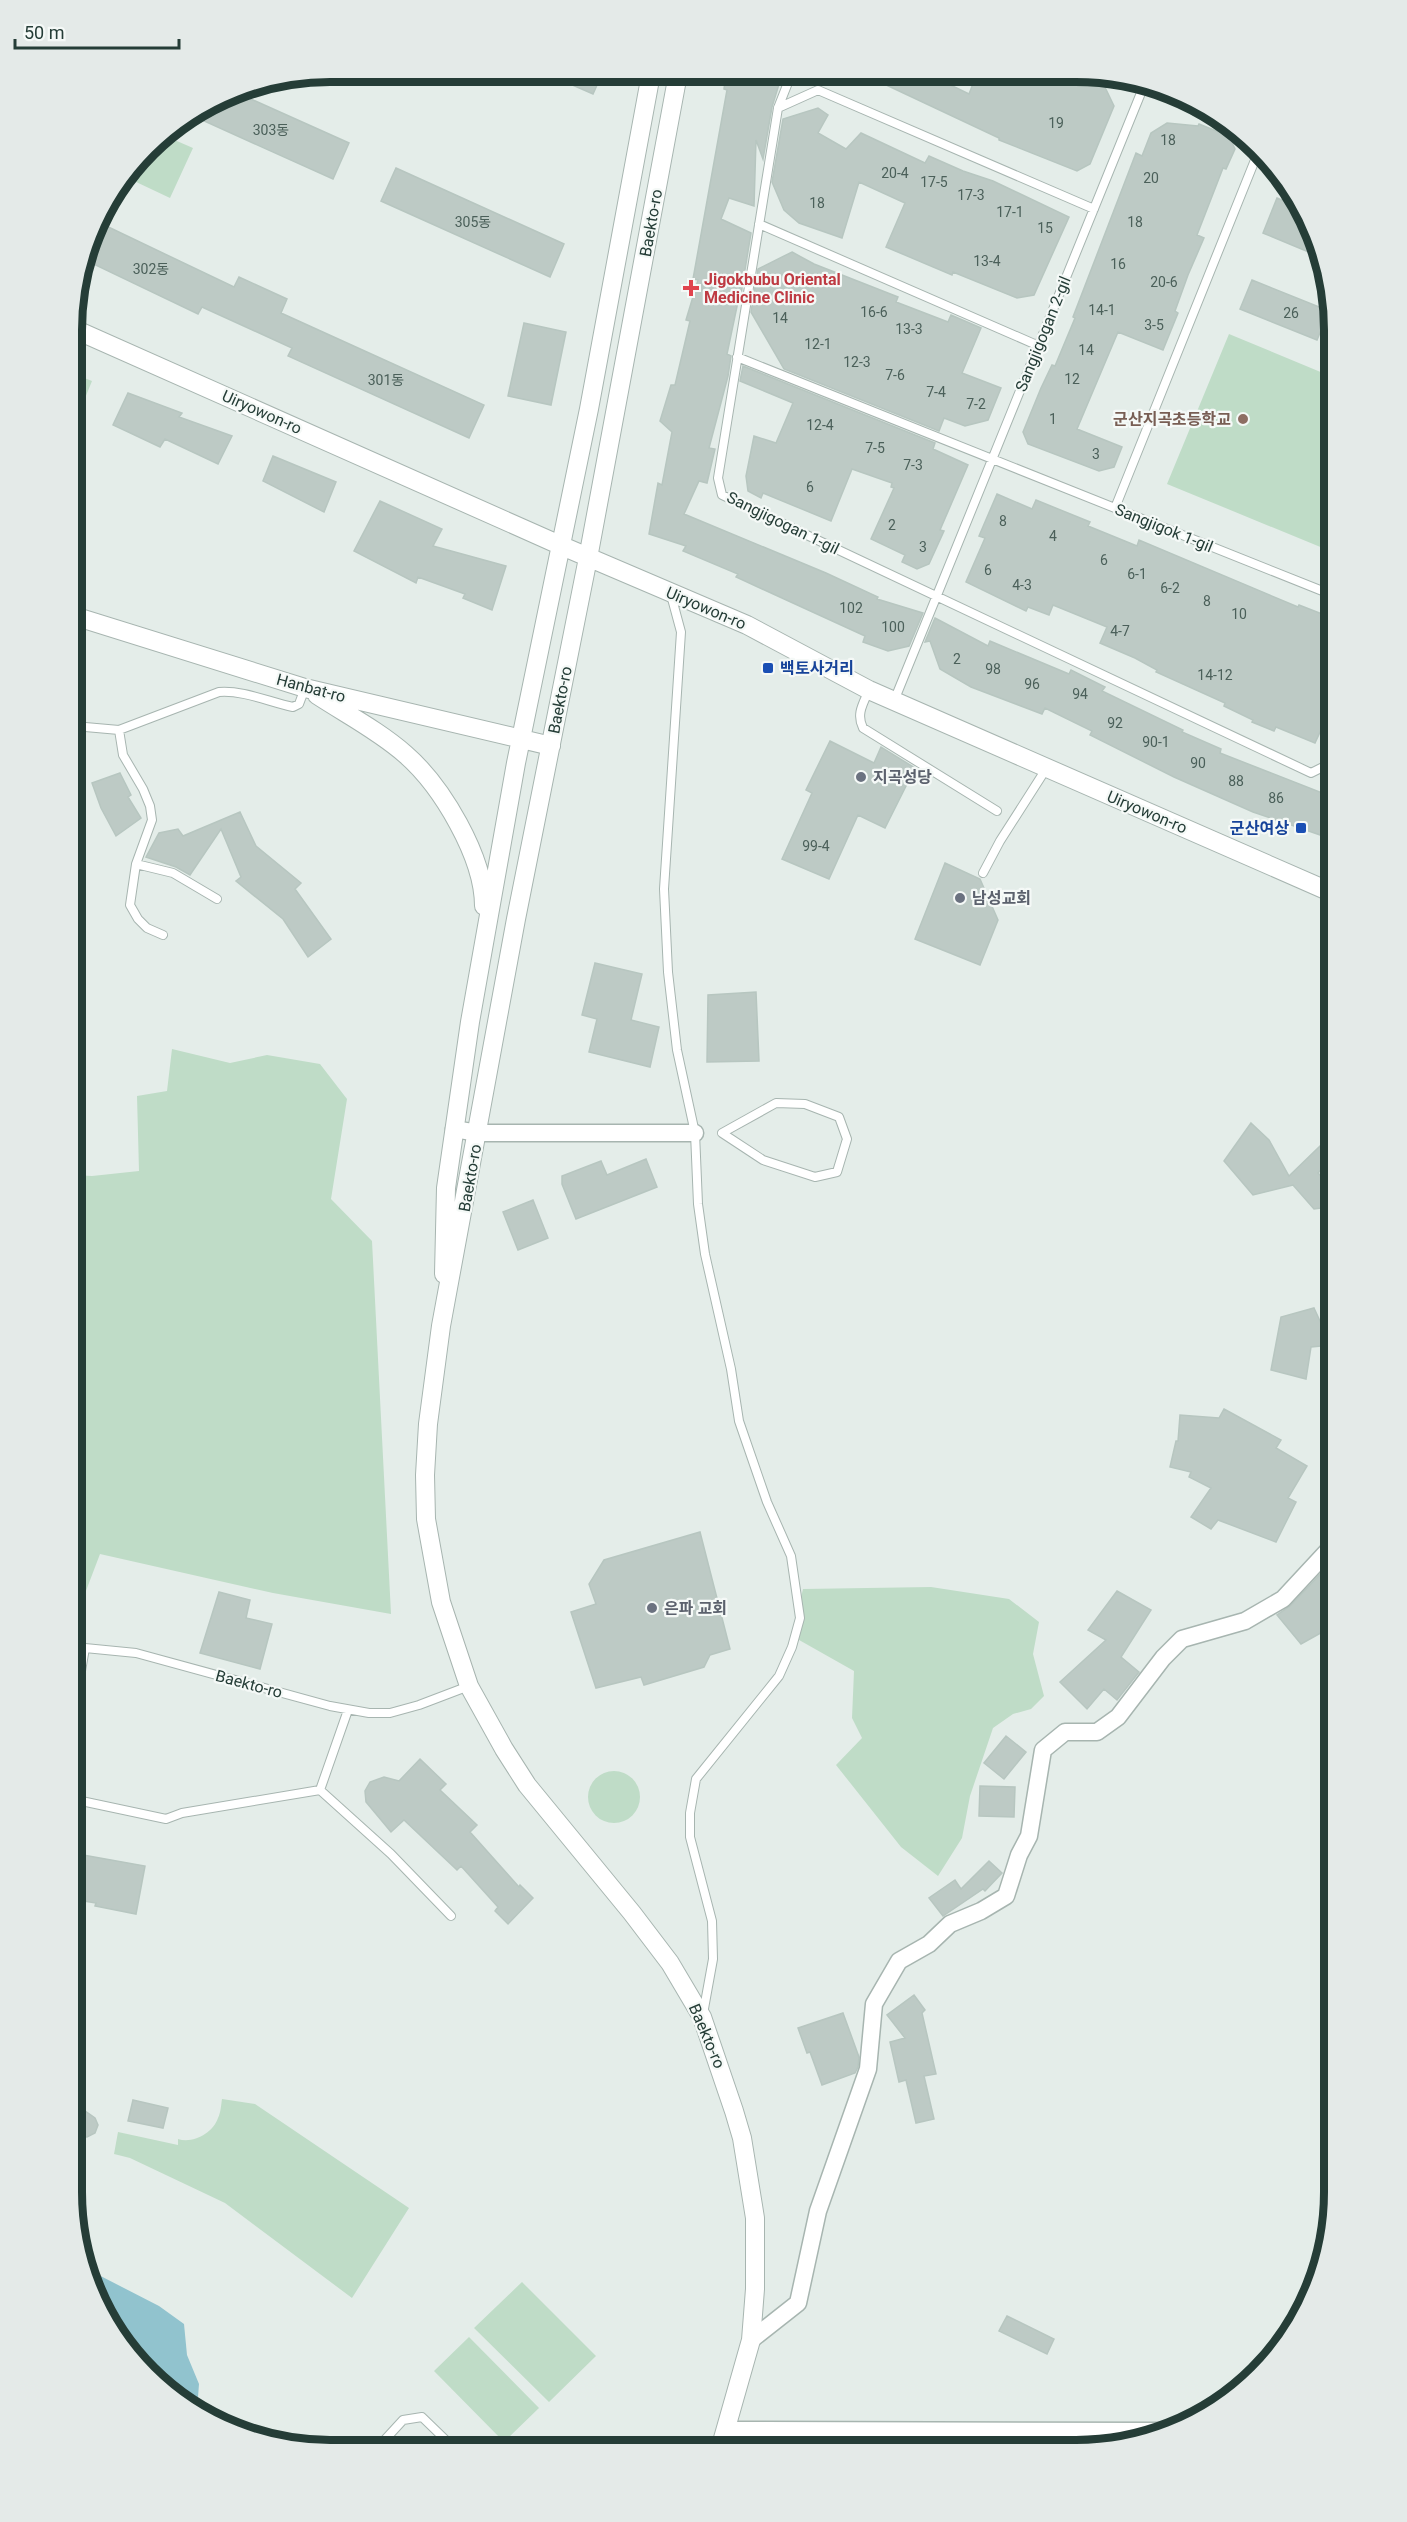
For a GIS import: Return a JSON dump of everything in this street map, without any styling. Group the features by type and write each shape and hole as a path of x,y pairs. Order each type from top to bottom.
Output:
{"street":[{"name":"Baekto-ro","path":"441,1326 446,1188 484,943 521,739 562,546 649,82"},
{"name":"Baekto-ro","path":"677,82 588,558 516,919 441,1326 425,1475 426,1519 441,1602 470,1686 504,1749 527,1785 670,1963 702,2017 721,2067 742,2138 755,2218 756,2253 751,2340 723,2439"},
{"name":"Uiryowon-ro","path":"82,332 588,558 747,625 869,690 1324,889"},
{"name":"Hanbat-ro","path":"82,618 305,688 551,746"},
{"path":"305,688 405,753 425,773 449,809 479,868 484,892 484,943"},
{"path":"454,1129 478,1133 695,1132"},
{"path":"751,2340 798,2303 818,2211 868,2069 874,2004 899,1960 929,1944 950,1924 981,1911 1006,1896 1018,1855 1029,1836 1043,1750 1065,1732 1097,1732 1118,1717 1163,1658 1182,1639 1245,1621 1283,1599 1324,1555"},
{"path":"726,2430 1140,2431"}],"lane":[{"name":"Sangjigogan 1-gil","path":"788,82 778,108 737,357 718,478 722,495 937,596"},
{"path":"778,108 818,90 1094,209"},
{"name":"Sangjigogan 2-gil","path":"894,701 1143,92"},
{"path":"1115,508 1255,159"},
{"path":"759,224 1039,345"},
{"path":"737,357 993,459"},
{"name":"Sangjigok 1-gil","path":"993,459 1324,592"},
{"path":"671,592 681,632 665,900 668,972 677,1050 695,1132 698,1204 705,1254 731,1368 739,1421 767,1502 791,1556 800,1618 792,1647 779,1676 696,1779 690,1813 690,1837 712,1921 713,1959 702,2017"},
{"path":"937,596 1311,772 1324,767"},
{"path":"82,727 119,730 219,692 234,691 293,706 299,704 305,688"},
{"path":"869,690 859,712 859,721 863,728 997,811"},
{"path":"119,730 123,755 143,789 152,820 136,864 130,905 138,919 147,928 163,935"},
{"path":"984,873 1000,842 1046,769"},
{"path":"136,864 173,873 217,899"},
{"path":"776,1103 805,1104 839,1117 847,1139 837,1172 815,1178 763,1160 722,1133 776,1103"},
{"name":"Baekto-ro","path":"82,1665 85,1648 136,1653 348,1710 390,1713 447,1696 470,1686"},
{"path":"320,1791 348,1710"},
{"path":"82,1802 166,1819 182,1813 320,1791"},
{"path":"320,1791 391,1854 452,1916"},
{"path":"386,2439 403,2420 422,2417 445,2439"}],"green space":[{"path":"173,139 193,148 170,198 134,181 155,155"},
{"path":"1229,334 1324,373 1324,548 1167,484"},
{"path":"82,377 92,381 82,405"},
{"path":"172,1049 230,1063 267,1055 320,1064 347,1099 331,1199 372,1241 391,1614 273,1593 100,1554 82,1601 82,1175 139,1171 137,1096 167,1091"},
{"path":"931,1587 1009,1599 1039,1622 1033,1654 1044,1696 1031,1709 1013,1714 993,1728 970,1796 962,1838 938,1876 901,1847 836,1765 862,1738 852,1718 854,1671 792,1636 803,1589"},
{"path":"609,1771 619,1771 633,1778 640,1797 633,1816 619,1823 609,1823 599,1819 592,1812 588,1802 588,1792 592,1782 599,1775"},
{"path":"222,2099 255,2104 409,2208 352,2298 225,2203 130,2158 114,2154 118,2132 178,2145 178,2139 190,2140 202,2136 215,2123 220,2113"},
{"path":"522,2282 596,2356 549,2402 474,2328"},
{"path":"469,2337 539,2408 507,2439 501,2439 434,2371"}],"water":[{"path":"97,2274 159,2306 184,2324 187,2355 199,2384 198,2401 155,2367 124,2329 108,2301"}],"building":[{"path":"566,82 598,82 593,94"},
{"path":"725,82 780,82 772,107 763,159 756,140 754,206 729,198 721,219 751,233 741,294 740,292 727,354 731,356 728,376 709,448 715,449 707,483 699,481 684,514 826,573 878,597 877,599 923,613 909,646 888,651 863,642 865,636 736,577 738,574 683,551 686,546 649,534 658,483 662,485 672,432 660,421 671,385 675,385 690,321 686,320 698,280 693,279 727,90 724,89"},
{"path":"880,82 944,82 969,94 974,82 1092,83 1104,84 1114,106 1090,164 1077,171 999,140"},
{"path":"247,97 349,143 333,179 201,120"},
{"path":"818,108 828,115 818,133 846,149 861,133 925,163 929,156 993,181 1069,217 1034,295 1017,298 953,272 952,275 886,247 905,203 859,182 842,238 799,223 784,210 772,182 783,119"},
{"path":"1167,123 1198,126 1199,124 1229,136 1235,149 1226,169 1223,168 1197,235 1204,238 1188,275 1175,311 1178,313 1163,350 1118,332 1077,429 1122,447 1114,467 1099,471 1028,444 1023,432 1041,388 1052,365 1055,366 1075,318 1073,317 1136,153 1142,156 1151,133"},
{"path":"396,168 564,244 550,277 381,201"},
{"path":"1277,198 1288,203 1306,236 1312,253 1263,233"},
{"path":"106,226 234,287 239,277 287,299 281,313 484,405 469,438 288,356 292,348 202,307 198,314 92,263"},
{"path":"792,252 814,264 898,297 896,302 948,322 951,315 981,328 962,373 1001,388 988,420 965,426 944,418 939,431 784,369 751,312 758,269"},
{"path":"1252,280 1323,309 1324,323 1317,340 1240,309"},
{"path":"524,323 566,332 551,405 508,396"},
{"path":"743,366 935,443 933,449 968,465 940,530 944,531 929,564 917,569 902,562 905,555 871,539 894,488 891,487 892,483 852,469 831,521 763,493 761,498 748,491 746,476 754,436 776,443 793,403 740,381"},
{"path":"128,393 182,413 179,417 232,436 218,464 165,439 160,447 113,425"},
{"path":"273,456 336,482 324,512 263,481"},
{"path":"997,494 1032,509 1036,500 1090,522 1088,526 1137,546 1139,540 1298,607 1299,605 1324,615 1324,731 1321,730 1315,743 1276,727 1274,731 1252,722 1253,720 1224,706 1225,703 1156,672 1157,670 1135,658 1100,643 1107,627 1053,605 1049,615 1028,607 1026,611 966,582 985,538 979,536"},
{"path":"380,501 442,529 433,546 506,566 492,610 463,598 465,594 418,577 416,583 354,551"},
{"path":"935,618 988,646 990,641 1069,674 1071,670 1105,687 1102,691 1183,730 1182,732 1221,749 1220,753 1324,794 1324,836 1253,812 1174,777 1090,735 1092,731 1045,708 1042,714 971,687 940,669 930,641 925,642"},
{"path":"830,741 874,763 881,747 915,768 885,828 858,815 829,879 782,859 812,793 806,790"},
{"path":"120,773 131,795 128,797 141,818 116,836 101,808 92,783"},
{"path":"240,812 256,846 301,883 295,889 331,939 308,957 283,919 236,881 241,877 221,829 190,875 176,867 146,857 159,833 178,829 183,836"},
{"name":"남성교회","path":"945,863 980,879 998,920 980,965 915,939"},
{"path":"595,963 642,974 631,1020 659,1027 650,1067 589,1052 597,1019 582,1015"},
{"path":"756,992 759,1061 707,1062 708,995"},
{"path":"1251,1123 1269,1140 1289,1176 1320,1146 1324,1150 1324,1167 1318,1173 1324,1179 1324,1208 1314,1209 1293,1185 1253,1195 1224,1161"},
{"path":"646,1159 657,1187 576,1219 562,1184 562,1176 601,1161 607,1175"},
{"path":"533,1200 548,1238 518,1250 503,1212"},
{"path":"1314,1308 1324,1330 1324,1346 1311,1347 1306,1379 1271,1370 1281,1317"},
{"path":"1224,1409 1281,1440 1276,1448 1307,1466 1288,1498 1296,1502 1276,1542 1218,1520 1211,1529 1191,1517 1211,1488 1189,1477 1191,1472 1170,1467 1176,1441 1178,1441 1180,1415 1219,1418"},
{"name":"은파 교회","path":"700,1532 730,1649 710,1655 704,1667 644,1685 641,1677 596,1688 571,1612 596,1604 589,1584 604,1560"},
{"path":"1324,1570 1324,1631 1301,1644 1277,1615 1290,1606"},
{"path":"1117,1591 1151,1610 1121,1657 1139,1672 1117,1700 1104,1689 1087,1709 1060,1682 1106,1640 1088,1630"},
{"path":"219,1592 250,1600 246,1618 272,1624 260,1669 200,1653"},
{"path":"1006,1736 1026,1752 1004,1779 984,1763"},
{"path":"420,1759 446,1784 440,1790 477,1825 470,1832 519,1887 520,1885 533,1898 508,1924 495,1911 498,1907 461,1866 457,1870 404,1820 391,1832 366,1802 365,1791 370,1782 384,1777 399,1781"},
{"path":"980,1786 1015,1787 1014,1817 979,1816"},
{"path":"82,1855 145,1866 136,1914 95,1906 96,1903 82,1901"},
{"path":"989,1861 1002,1873 985,1891 983,1889 943,1916 929,1898 955,1880 961,1889"},
{"path":"914,1995 925,2010 922,2013 936,2074 924,2076 934,2119 916,2123 906,2080 899,2082 890,2042 905,2038 887,2015"},
{"path":"843,2013 859,2057 858,2067 855,2073 822,2085 798,2028"},
{"path":"133,2100 168,2108 163,2128 128,2121"},
{"path":"82,2110 95,2118 98,2125 95,2133 82,2137"},
{"path":"1007,2316 1054,2339 1047,2354 999,2331"}],"place":[{"name":"Jigokbubu Oriental Medicine Clinic","path":"691,288"},
{"name":"군산지곡초등학교","path":"1243,419"},
{"name":"백토사거리","path":"768,668"},
{"name":"지곡성당","path":"861,777"},
{"name":"군산여상","path":"1301,828"},
{"name":"남성교회","path":"960,898"},
{"name":"은파 교회","path":"652,1608"}]}
